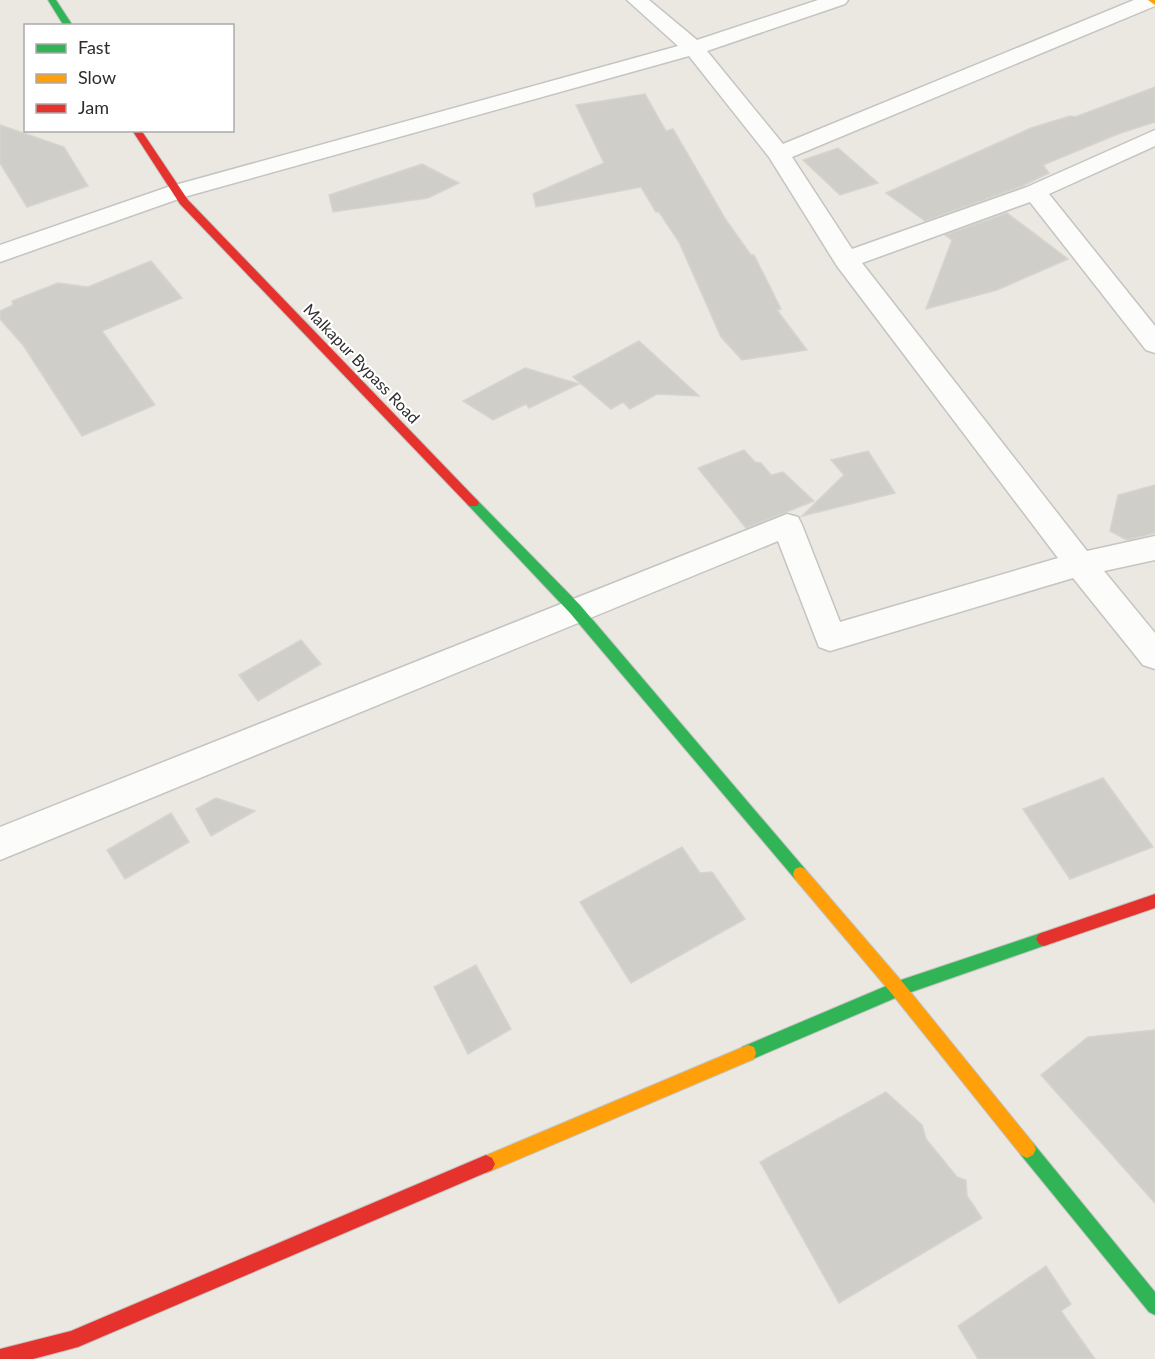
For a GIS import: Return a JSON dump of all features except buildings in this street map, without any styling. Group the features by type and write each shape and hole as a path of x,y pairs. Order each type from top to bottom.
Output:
{"street":[{"path":"52,0 68,24"},
{"path":"637,0 694,48 778,154 846,260 1080,564 1155,656"},
{"path":"0,254 176,192 694,48 838,0"},
{"path":"778,154 1154,1"},
{"name":"Malkapur Bypass Road","path":"137,132 183,202 576,609 898,989 1155,1306"},
{"path":"846,260 1035,192 1155,137"},
{"path":"1035,192 1155,344"},
{"path":"0,844 787,525 831,638 1080,564 1155,548"},
{"path":"0,1358 71,1340 898,989 1155,901"}],"traffic: fast":[{"path":"52,0 68,24"},
{"path":"473,503 575,609 800,874"},
{"path":"748,1053 898,989 1044,939"},
{"path":"1027,1149 1155,1306"}],"traffic: slow":[{"path":"800,874 898,989 1027,1149"},
{"path":"486,1164 748,1053"}],"traffic: jam":[{"path":"137,132 184,202 473,503"},
{"path":"1044,939 1155,901"},
{"path":"0,1358 71,1340 486,1164"}]}
